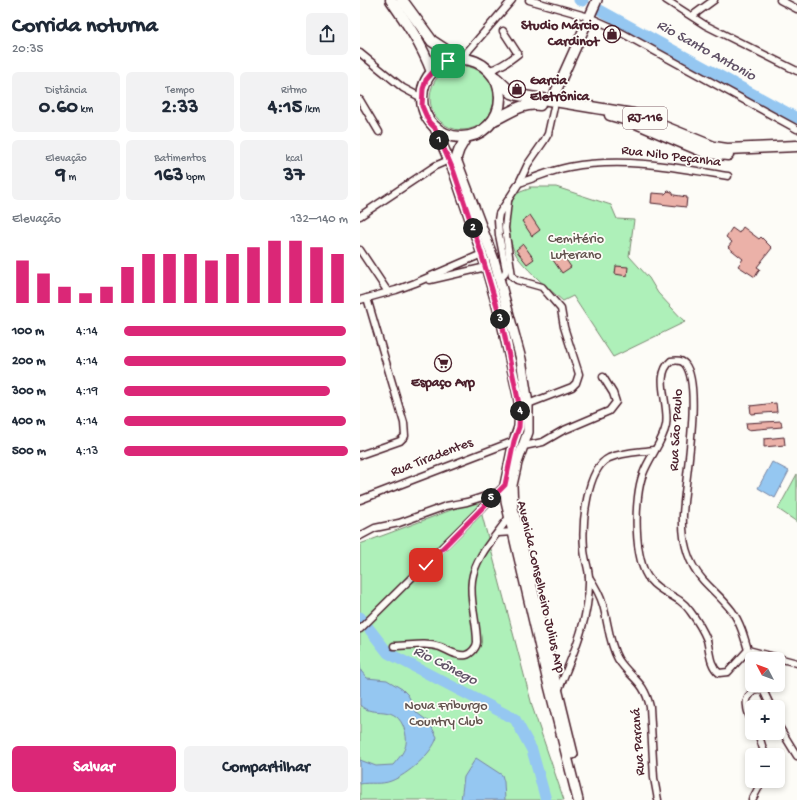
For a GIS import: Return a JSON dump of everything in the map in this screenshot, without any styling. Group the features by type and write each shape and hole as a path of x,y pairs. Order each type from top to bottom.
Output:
{"main road":[{"path":"390,0 406,20 423,48 432,72"},
{"name":"RJ-116","path":"402,0 432,41 460,59 480,63 512,93 518,96 615,116 631,121 707,153 750,155 797,153"},
{"path":"553,103 597,0"},
{"path":"460,59 448,61 439,65 432,72 425,84 422,98 425,114 435,128 450,136 466,138"},
{"name":"RJ-116","path":"493,74 501,97 500,105 494,120"},
{"name":"RJ-116","path":"466,138 480,133 494,120 526,104 553,103 633,114 714,147 727,149 797,146"},
{"name":"Avenida Conselheiro Julius Arp","path":"435,128 449,160 482,254 502,323 518,395 520,409 519,427 514,441 505,485 509,517 552,700 578,800"},
{"name":"Avenida Conselheiro Julius Arp","path":"466,138 458,150 456,159 500,279 521,359 528,404 528,432 517,463 512,485 514,508 584,800"}],"street":[{"path":"460,59 512,0"},
{"path":"529,0 591,14 609,26 797,129"},
{"path":"666,0 705,25 797,71"},
{"path":"692,16 714,0"},
{"path":"780,0 797,9"},
{"path":"493,74 518,54 504,31"},
{"path":"360,53 403,88 422,98"},
{"path":"360,100 379,132"},
{"path":"500,279 506,270 498,220 499,214 519,183 528,164 548,134 553,103"},
{"path":"360,216 435,166 449,160"},
{"name":"Rua Nilo Peçanha","path":"519,183 568,167 618,162 648,164 728,176"},
{"path":"508,201 504,228 512,276 517,280 542,286 561,310 564,328 579,374 576,383 572,387 528,404"},
{"path":"360,250 388,292"},
{"path":"360,300 415,283 482,254"},
{"path":"415,283 486,267"},
{"path":"360,456 400,441 405,436 404,424 367,298"},
{"name":"Rua São Paulo","path":"552,700 578,644 586,614 590,577 584,549 584,528 588,491 599,467 608,458 616,455 654,450 664,434 667,406 663,376 668,364 671,361 678,360 685,364 690,374 692,386 691,444 683,515 683,538 687,553 702,579 732,612 738,621 748,650"},
{"path":"524,446 544,442 562,431 609,412 616,402 613,393 603,377"},
{"name":"Rua Tiradentes","path":"360,500 514,441"},
{"path":"654,450 643,473 638,488 636,529 643,566 649,579 664,592 677,597 690,610 706,639 712,665 719,674 728,672 748,650 797,663"},
{"path":"360,629 505,485"},
{"path":"360,536 375,528 399,523 446,506 468,502 496,493"},
{"path":"394,646 427,644 459,656 468,655 474,650 477,643 473,614 472,580 478,562 509,517"},
{"path":"498,533 513,532"},
{"name":"Rua Paraná","path":"590,577 603,604 615,653 619,660 644,689 647,696 650,707 654,778 658,800"},
{"path":"747,700 753,691 762,690 768,700"},
{"path":"785,737 797,756"},
{"path":"752,800 758,788"}],"green space":[{"path":"462,66 480,72 488,80 494,98 488,116 480,124 462,130 444,124 436,116 430,98 436,80 444,72"},
{"name":"Cemitério Luterano","path":"529,187 556,187 611,205 617,219 634,220 629,256 649,278 658,293 685,322 613,357 573,296 563,301 529,270 515,253 509,235 507,216 512,199 520,192 531,188"},
{"path":"797,474 797,522 778,509"},
{"name":"Nova Friburgo Country Club","path":"478,500 533,709 564,800 360,800 360,544"}],"water":[{"path":"772,462 789,471 775,498 758,488"},
{"path":"360,664 361,671 367,678 387,680 402,689 408,695 417,713 429,722 437,737 430,750 412,769 387,782 360,784 360,760 376,766 393,765 400,757 406,746 405,731 401,722 396,716 390,713 371,711 360,705"},
{"path":"476,758 502,775 505,800 461,800 464,777"}],"building":[{"path":"668,191 672,192 674,195 687,197 686,207 651,203 652,193 665,194"},
{"path":"530,215 540,230 532,236 522,221"},
{"path":"743,227 759,239 761,237 772,248 757,267 760,269 755,277 738,266 743,259 728,247 732,242 726,237 732,228 739,233"},
{"path":"523,244 534,259 527,264 516,250"},
{"path":"562,254 571,267 562,273 553,260"},
{"path":"616,266 628,267 627,276 615,274"},
{"path":"776,403 777,412 751,414 750,406"},
{"path":"781,421 782,427 747,430 746,423"},
{"path":"784,437 785,445 764,447 764,439"}],"waterway":[{"name":"Rio Santo Antonio","path":"579,0 583,1"},
{"name":"Rio Santo Antonio","path":"600,10 797,118"},
{"name":"Rio Cônego","path":"360,617 388,653 515,719 532,750 546,800"}],"place":[{"name":"Studio Márcio Cardinot","path":"612,34"},
{"name":"Garcia Eletrônica","path":"517,89"},
{"name":"Espaço Arp","path":"443,363"}],"route":[{"path":"426,565 505,485 514,441 519,427 520,409 502,323 485,263 454,172 435,128 429,122 422,106 423,89 426,80 439,65 448,61"}]}
